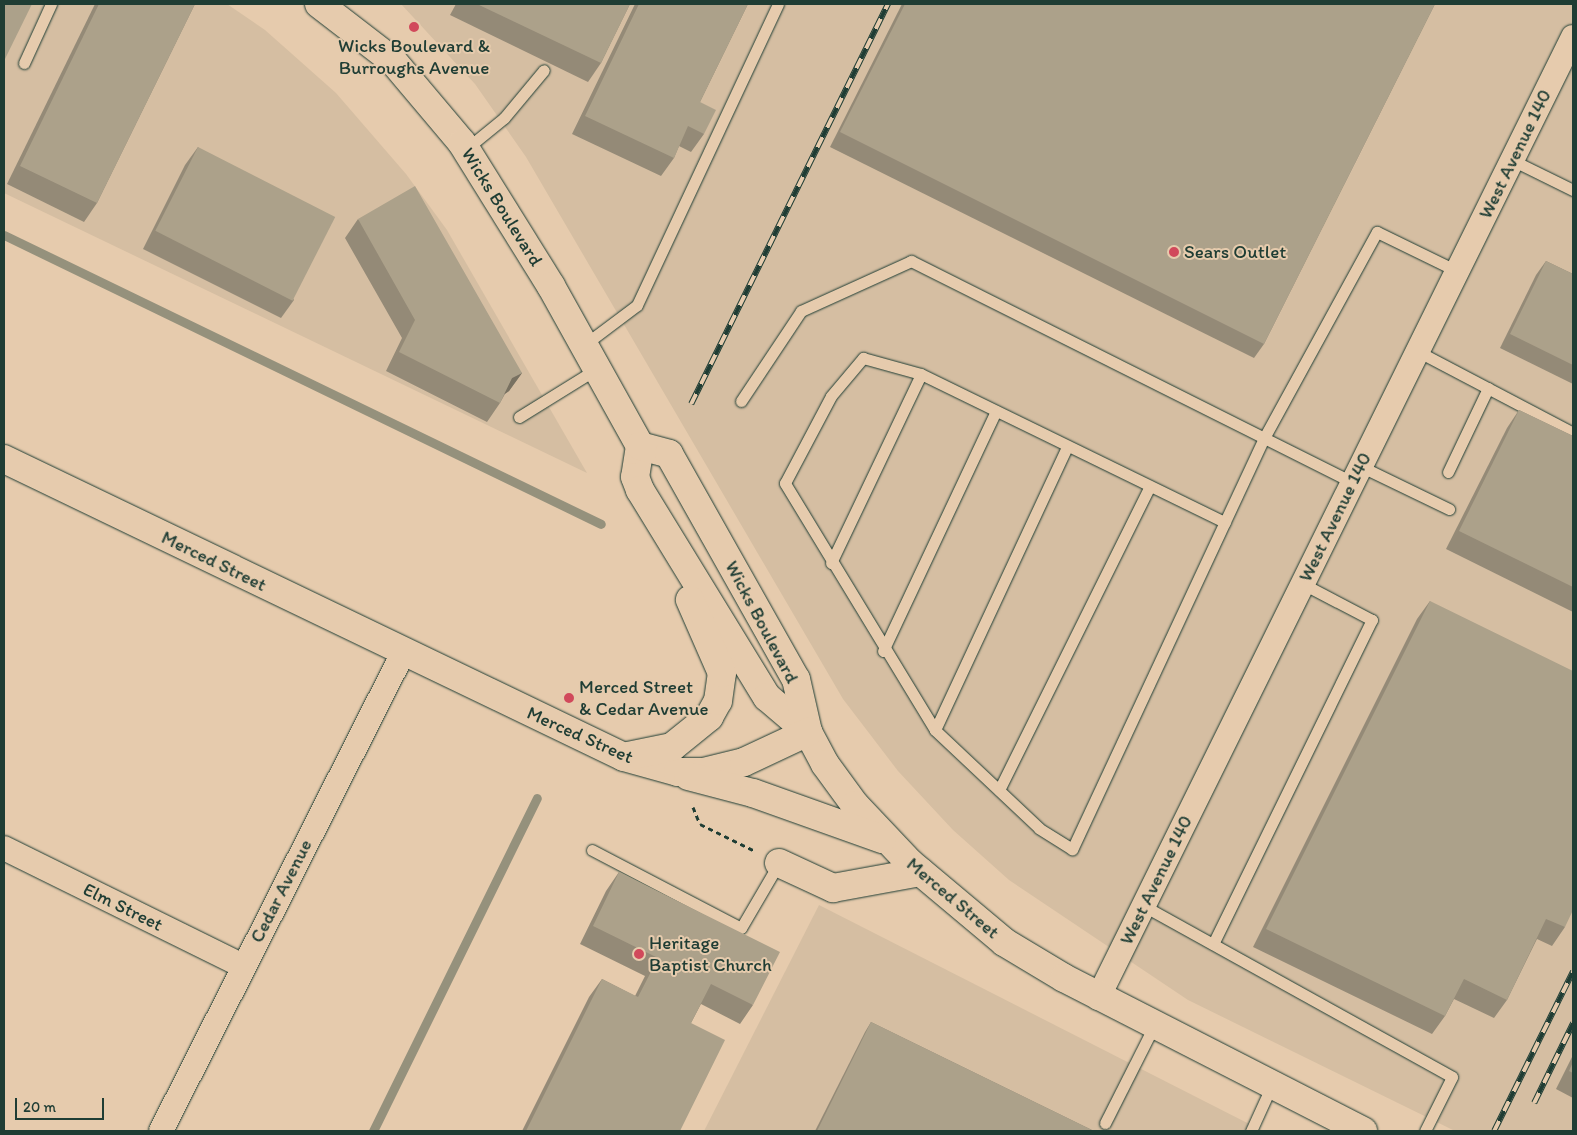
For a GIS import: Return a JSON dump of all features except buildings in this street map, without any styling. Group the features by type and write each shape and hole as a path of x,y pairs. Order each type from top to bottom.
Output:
{"street":[{"name":"Wicks Boulevard","path":"333,8 407,75 466,149 598,368 640,446 635,477 640,490 767,697 808,732"},
{"name":"West Avenue 140","path":"1098,998 1573,36"},
{"name":"Wicks Boulevard","path":"640,446 669,454 796,679 808,732"},
{"name":"Merced Street","path":"4,459 403,653 624,757 678,772 744,762 808,732 850,798 888,841 921,872 1004,942 1098,998 1155,1024 1363,1131"},
{"path":"624,757 672,747 709,717 722,686 717,658 640,490"},
{"name":"Cedar Avenue","path":"161,1131 242,966 403,653"},
{"path":"678,772 754,793 888,841"},
{"name":"Elm Street","path":"4,848 242,966"},
{"path":"779,863 833,888 921,872"}],"lane":[{"path":"24,63 51,4"},
{"path":"584,345 637,305 778,4"},
{"path":"466,149 504,118 544,70"},
{"path":"1512,160 1573,190"},
{"path":"1225,522 921,374 863,358 831,396 785,483 883,651 935,730 1039,828 1072,849 1225,522 1264,438 1377,232 1457,271"},
{"path":"741,402 801,311 911,261 1264,438 1449,509"},
{"path":"1417,351 1573,434"},
{"path":"519,417 598,368"},
{"path":"831,563 921,374"},
{"path":"1448,472 1488,388"},
{"path":"883,651 996,411"},
{"path":"935,730 1067,446"},
{"path":"999,790 1150,486"},
{"path":"1213,944 1372,620 1303,584"},
{"path":"592,850 741,928 779,863"},
{"path":"1144,906 1452,1077 1425,1131"},
{"path":"1105,1123 1155,1024"},
{"path":"1250,1131 1272,1084"}],"path":[{"path":"678,772 700,824 779,863"}],"shaded area":[{"path":"4,4 227,4 265,30 336,93 406,174 447,230 587,473 4,193"},
{"path":"401,4 1573,4 1573,1131 1455,1131 1188,1000 1009,880 953,830 898,771 843,699 526,157 475,84"},
{"path":"819,905 1263,1131 704,1131"}],"waterway":[{"path":"4,235 601,524"},
{"path":"373,1131 537,798"}],"railway":[{"path":"691,404 888,4"},
{"path":"1494,1131 1573,971"},
{"path":"1534,1103 1573,1023"}],"place":[{"name":"Wicks Boulevard & Burroughs Avenue","path":"414,27"},
{"name":"Sears Outlet","path":"1174,252"},
{"name":"Merced Street & Cedar Avenue","path":"569,698"},
{"name":"Heritage Baptist Church","path":"639,954"}]}
